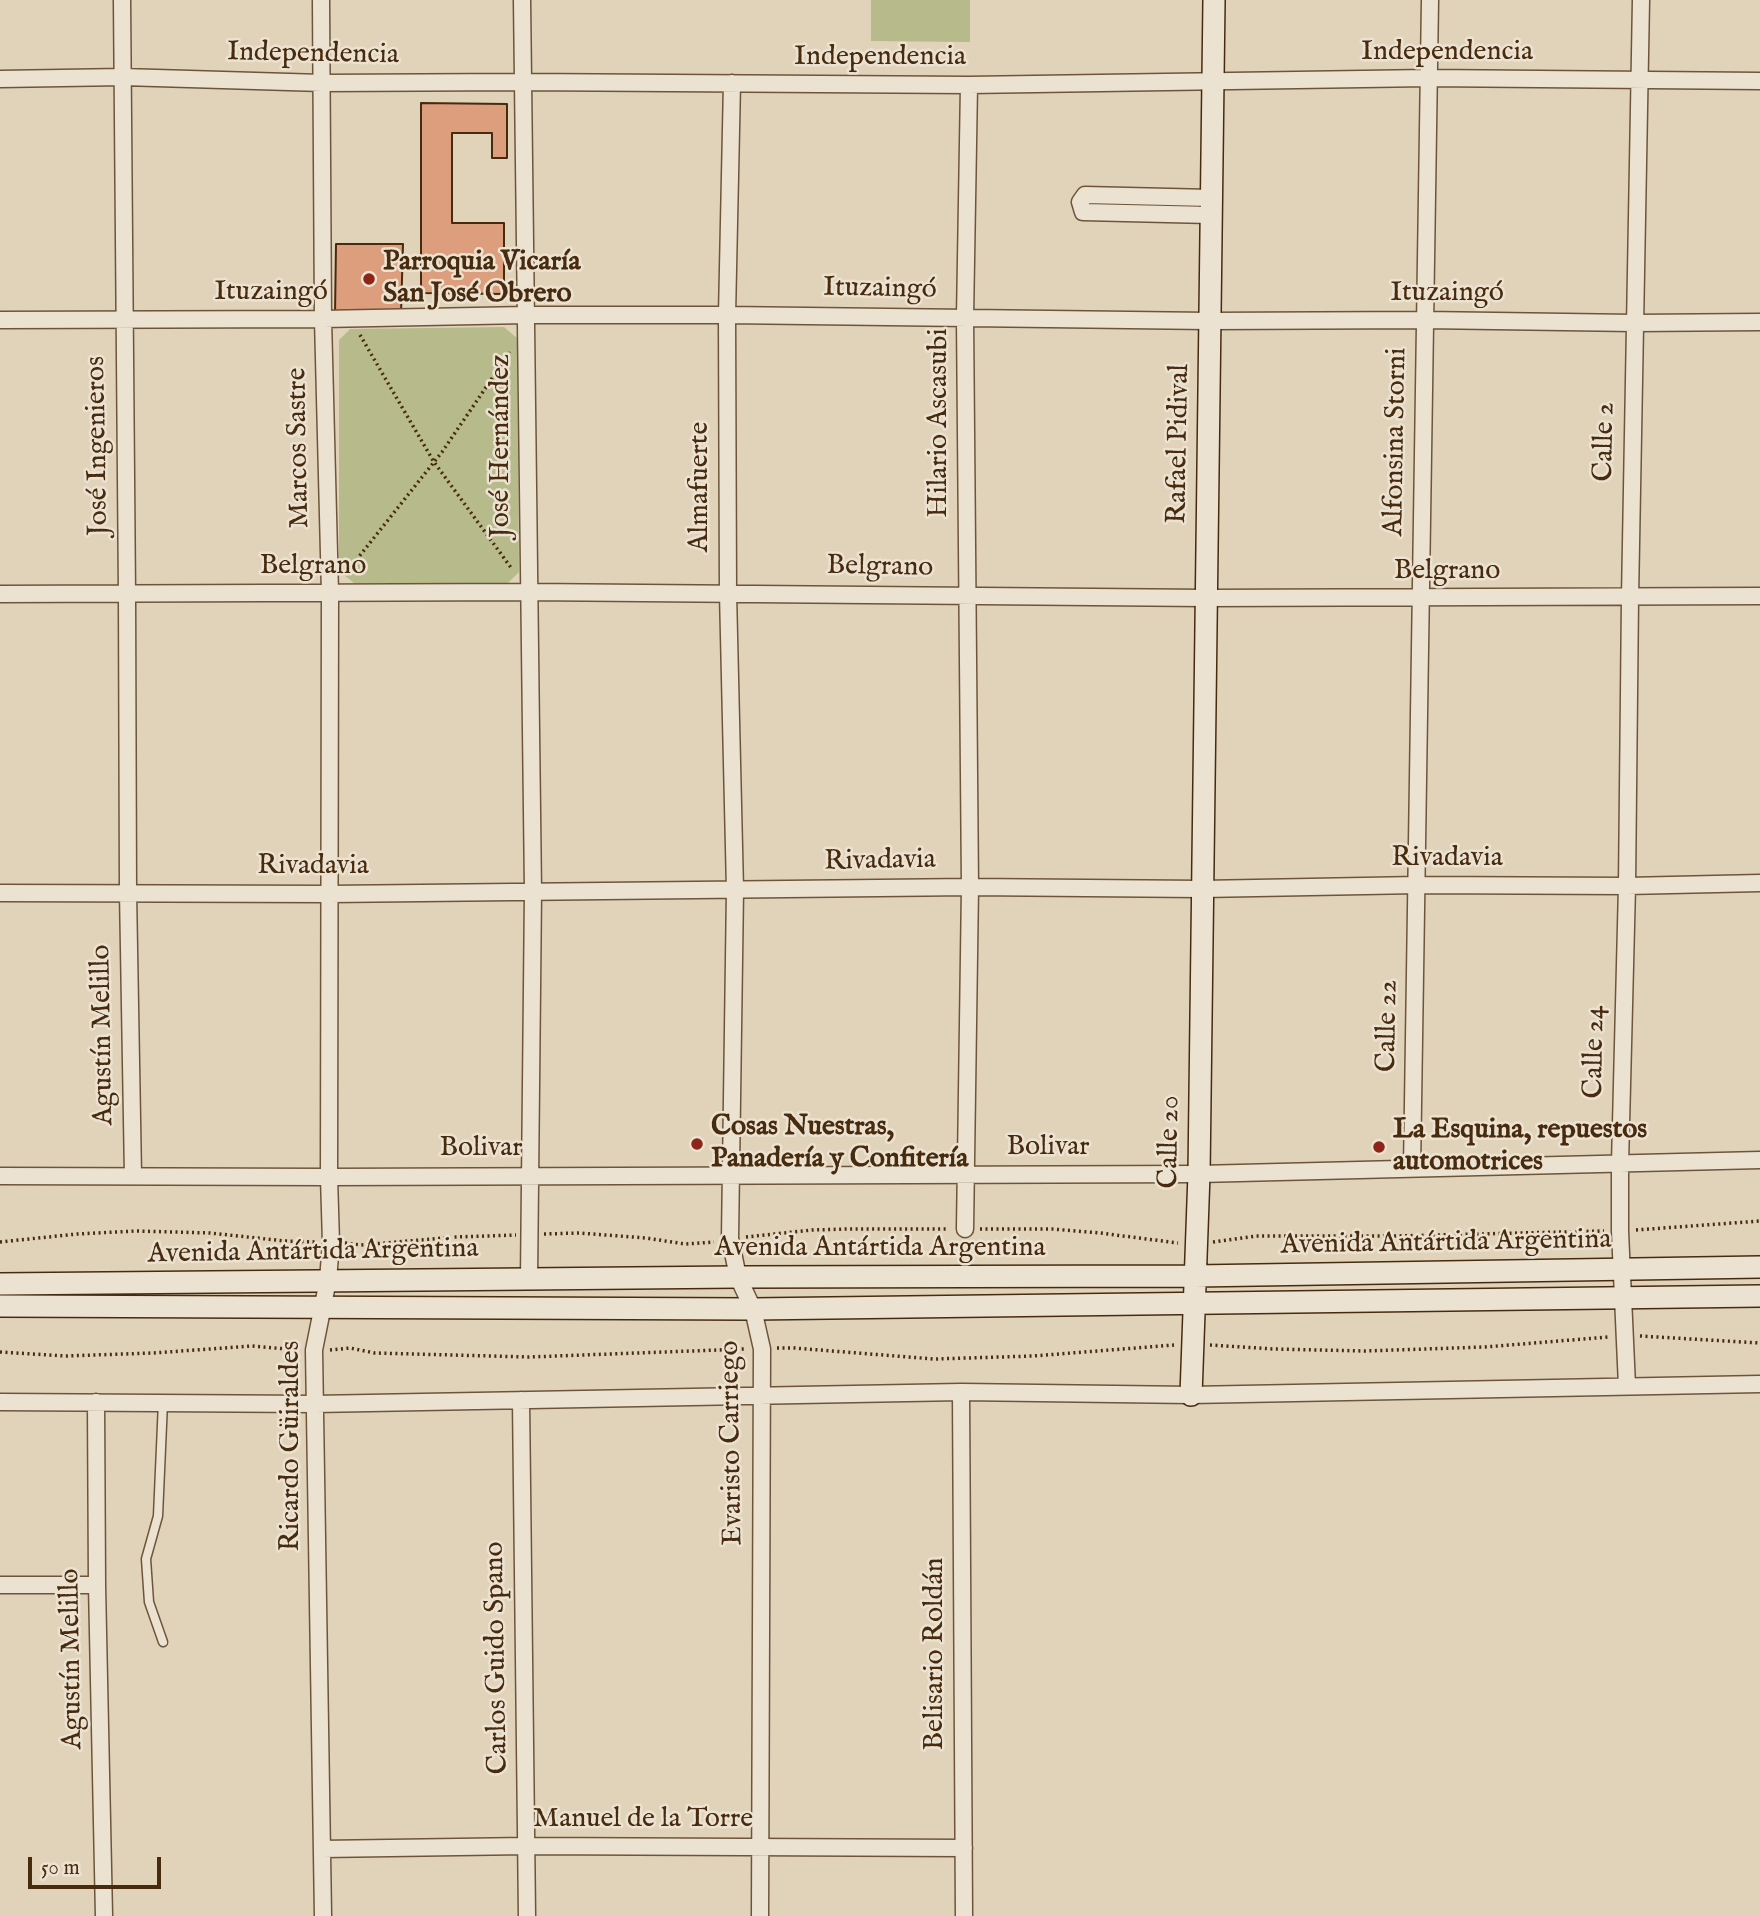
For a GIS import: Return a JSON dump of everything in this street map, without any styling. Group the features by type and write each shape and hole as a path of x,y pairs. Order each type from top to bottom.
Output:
{"main road":[{"name":"Rafael Pidival","path":"1202,889 1214,0"},
{"name":"Calle 20","path":"1191,1395 1199,1174 1202,889"},
{"name":"Avenida Antártida Argentina","path":"0,1284 1195,1276 1760,1267"},
{"name":"Avenida Antártida Argentina","path":"0,1306 753,1309 1760,1296"}],"street":[{"name":"José Ingenieros","path":"122,0 128,892"},
{"name":"Marcos Sastre","path":"321,0 323,319 330,593 330,894"},
{"name":"José Hernández","path":"522,0 533,891"},
{"name":"Alfonsina Storni","path":"1418,885 1430,0"},
{"name":"Calle 2","path":"1627,886 1641,0"},
{"name":"Independencia","path":"0,79 968,85 1428,78 1760,81"},
{"name":"Almafuerte","path":"732,83 727,315 728,593 735,890"},
{"name":"Hilario Ascasubi","path":"968,85 965,318 970,887"},
{"path":"1085,194 1211,206 1083,212 1080,202 1085,194"},
{"name":"Ituzaingó","path":"0,320 350,318 527,321 727,315 1209,321 1760,322"},
{"name":"Belgrano","path":"0,594 529,592 1206,598 1760,596"},
{"name":"Rivadavia","path":"0,892 330,894 1760,883"},
{"name":"Calle 22","path":"1412,1168 1418,885"},
{"name":"Calle 24","path":"1627,886 1620,1164 1620,1231 1627,1387"},
{"path":"965,1229 970,887"},
{"name":"Evaristo Carriego","path":"735,890 730,1238 738,1277 753,1309 762,1349 760,1916"},
{"path":"528,1279 533,891"},
{"name":"Agustín Melillo","path":"128,892 133,1176"},
{"name":"Ricardo Güiraldes","path":"323,1916 314,1350 328,1280 331,1243 330,894"},
{"name":"Bolivar","path":"0,1176 1199,1174 1760,1160"},
{"path":"0,1402 315,1404 961,1392 1191,1395 1760,1384"},
{"name":"Belisario Roldán","path":"961,1392 964,1916"},
{"name":"Carlos Guido Spano","path":"521,1400 527,1916"},
{"name":"Agustín Melillo","path":"96,1402 104,1916"},
{"path":"0,1585 97,1585"},
{"name":"Manuel de la Torre","path":"322,1849 526,1846 964,1848"}],"lane":[{"path":"163,1402 158,1516 146,1559 149,1602 163,1643"}],"path":[{"path":"350,318 434,461 529,592"},
{"path":"330,593 434,461 527,321"},
{"path":"349,1244 579,1233 708,1244 730,1238 849,1228 1052,1229 1196,1245 1256,1236 1620,1231 1760,1221"},
{"path":"0,1242 135,1231 210,1233 317,1242"},
{"path":"329,1350 351,1348 375,1353 529,1357 794,1348 934,1359 1033,1356 1192,1343 1274,1349 1364,1351 1485,1347 1625,1336 1760,1343"},
{"path":"0,1352 65,1356 252,1346 306,1351"}],"green space":[{"path":"871,0 970,0 970,42 871,41"},
{"path":"504,327 517,338 519,572 508,583 354,583 339,571 339,340 350,329"}],"building":[{"path":"421,103 507,104 507,158 492,158 492,133 452,133 452,223 504,223 504,294 421,293"},
{"name":"Parroquia Vicaría San José Obrero","path":"336,244 403,244 401,314 335,314"}],"place":[{"name":"Parroquia Vicaría San José Obrero","path":"369,279"},
{"name":"Cosas Nuestras, Panadería y Confitería","path":"697,1144"},
{"name":"La Esquina, repuestos automotrices","path":"1379,1147"}]}
